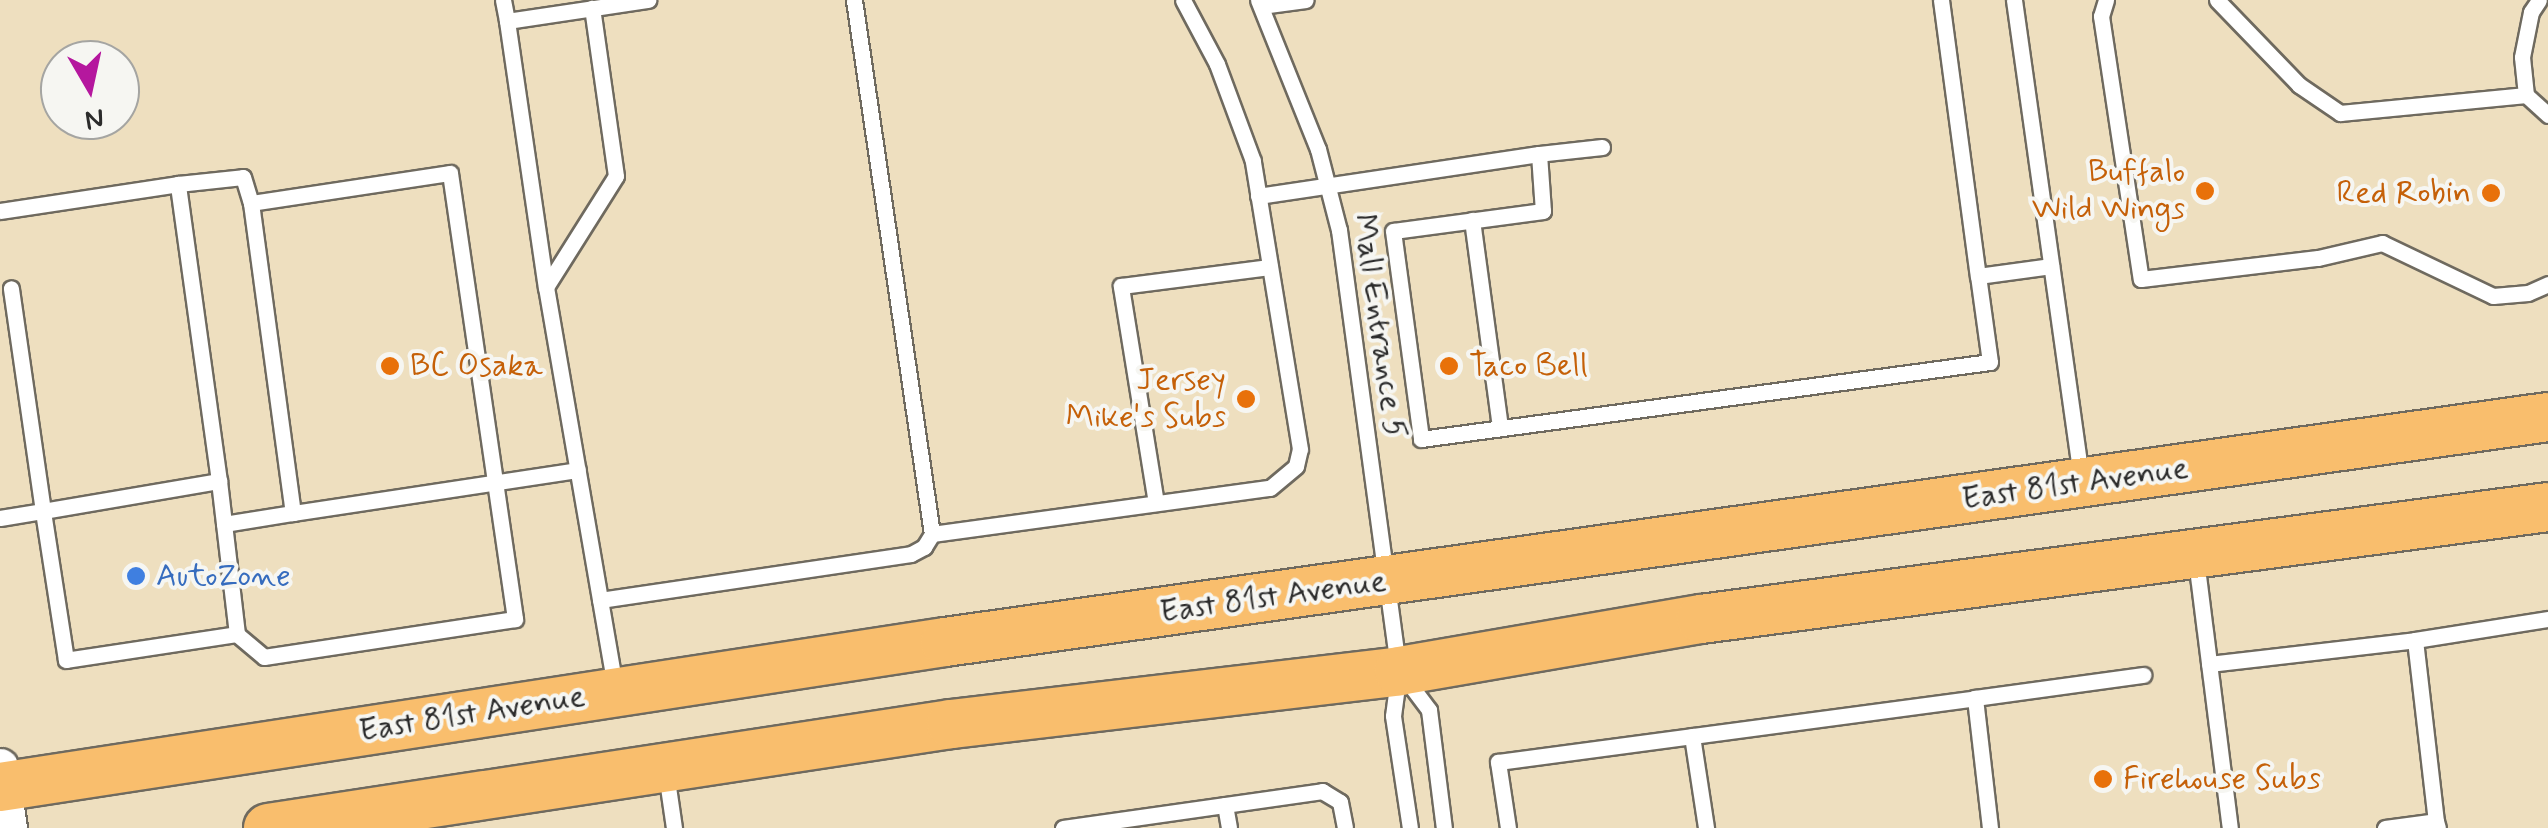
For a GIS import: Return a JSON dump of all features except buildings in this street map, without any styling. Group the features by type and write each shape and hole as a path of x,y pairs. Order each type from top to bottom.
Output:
{"highway":[{"name":"East 81st Avenue","path":"3,792 616,692 2548,416"},
{"path":"268,828 951,724 1399,671 1701,619 2548,507"}],"lane":[{"path":"503,0 546,287 616,692"},
{"path":"506,22 648,0"},
{"path":"600,600 911,554 924,547 932,534 854,0"},
{"path":"932,534 1270,488 1296,466 1300,448 1258,196 1240,118 1183,0"},
{"path":"1260,3 1306,0"},
{"path":"1539,154 1543,211 1393,231 1421,439 1990,362 1940,0"},
{"path":"2014,0 2082,483"},
{"path":"2106,0 2100,16 2141,279 2318,258 2382,244 2493,296 2528,294 2548,284"},
{"path":"2218,0 2299,85 2340,113 2526,95"},
{"path":"2539,0 2531,12 2522,57 2526,95 2548,115"},
{"name":"Mall Entrance 5","path":"1260,3 1328,186 1339,230 1399,671 1392,716 1410,828"},
{"path":"546,287 616,176 592,8"},
{"path":"1258,196 1602,147"},
{"path":"178,184 220,481 237,634 264,657 515,620 450,173 250,203"},
{"path":"0,211 243,177 250,203 293,514"},
{"path":"1472,220 1500,428"},
{"path":"1978,276 2052,266"},
{"path":"1156,504 1120,286 1270,267"},
{"path":"12,288 66,660 237,634"},
{"path":"224,524 578,470"},
{"path":"0,518 220,481"},
{"path":"2195,552 2230,828"},
{"path":"2209,664 2416,640 2548,619"},
{"path":"2385,828 2437,824 2416,640"},
{"name":"Mall Entrance 5","path":"1399,671 1429,710 1444,828"},
{"path":"1508,828 1498,762 2143,675"},
{"path":"1975,698 1990,828"},
{"path":"1692,736 1706,828"},
{"path":"665,768 674,828"},
{"path":"1063,828 1322,791 1340,802 1345,828"},
{"path":"1225,805 1229,828"}],"place":[{"name":"Buffalo Wild Wings","path":"2205,191"},
{"name":"Red Robin","path":"2491,193"},
{"name":"BC Osaka","path":"390,366"},
{"name":"Taco Bell","path":"1449,366"},
{"name":"Jersey Mike's Subs","path":"1246,399"},
{"name":"AutoZone","path":"136,576"},
{"name":"Firehouse Subs","path":"2103,779"}]}
